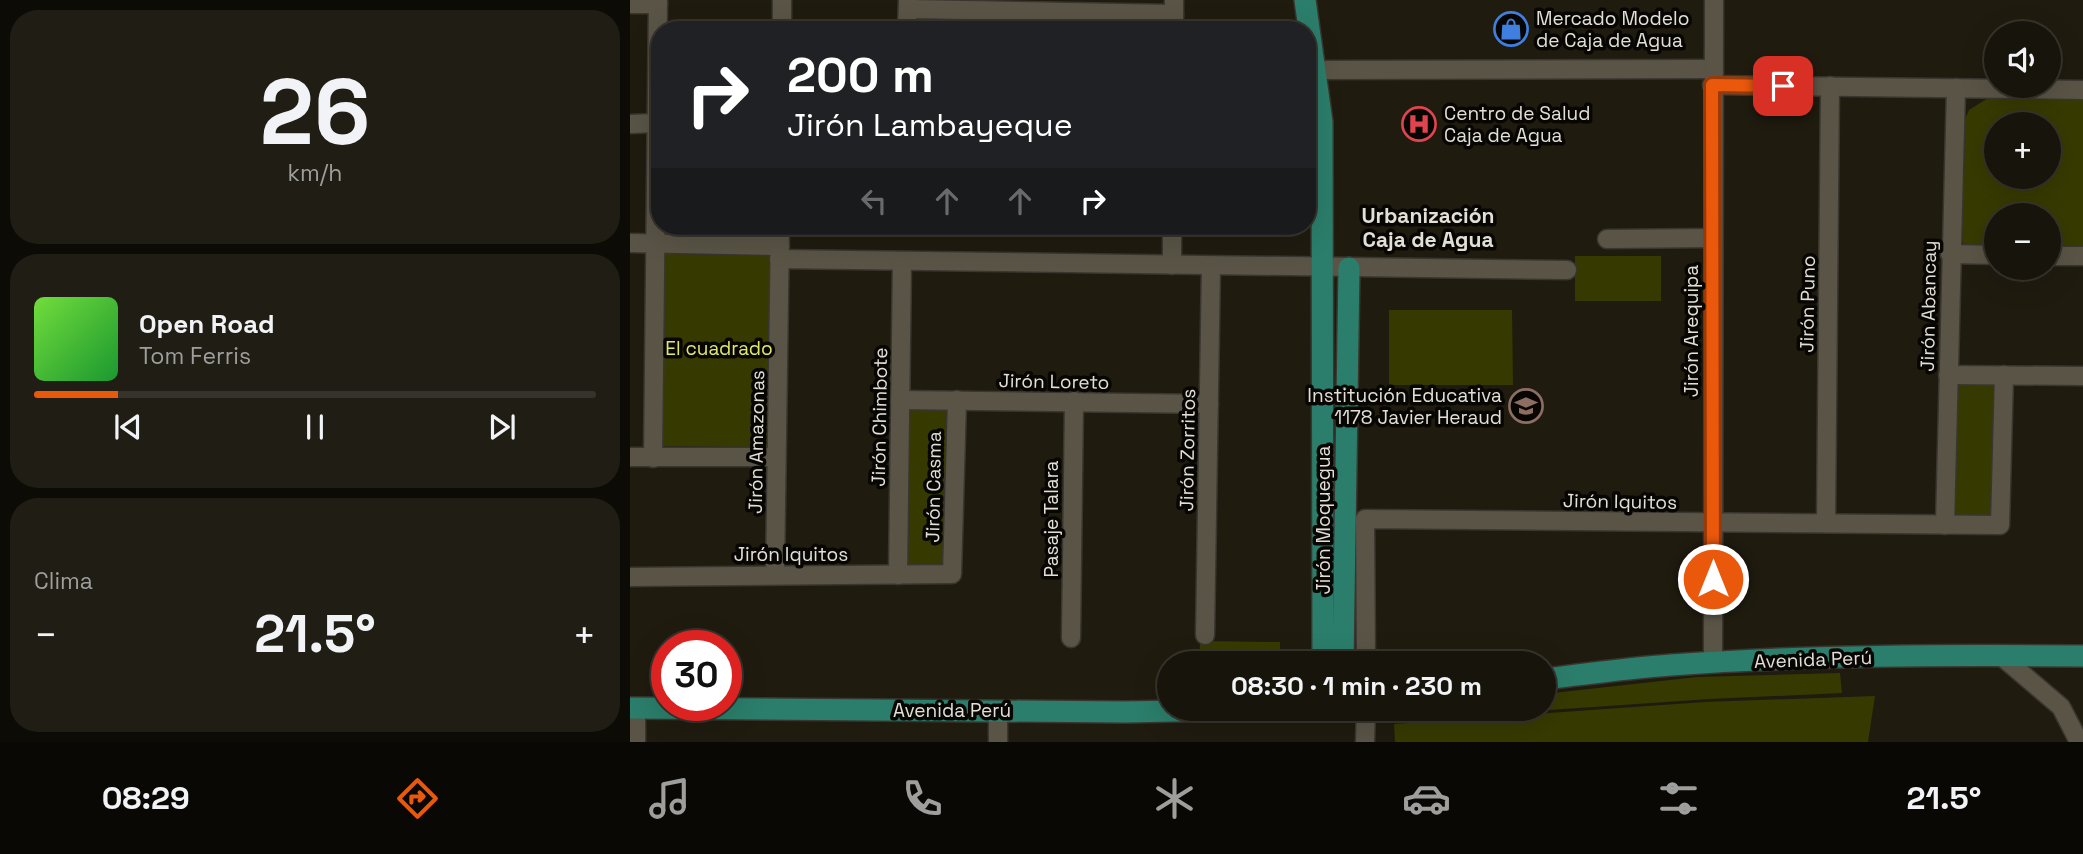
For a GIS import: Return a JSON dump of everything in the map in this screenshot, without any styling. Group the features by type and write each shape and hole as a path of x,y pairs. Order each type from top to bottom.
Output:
{"main road":[{"name":"Jirón Moquegua","path":"1305,0 1308,21"},
{"name":"Jirón Moquegua","path":"1316,83 1322,122 1322,651"},
{"name":"Jirón Moquegua","path":"1343,651 1349,268"},
{"name":"Avenida Perú","path":"1556,678 1713,662 1847,657 2083,656"},
{"name":"Avenida Perú","path":"633,708 1157,711"}],"street":[{"path":"782,0 782,21"},
{"name":"Jirón Arequipa","path":"1713,0 1713,662"},
{"path":"630,4 658,2 658,21"},
{"path":"908,4 1174,15"},
{"path":"1316,70 1712,77 1830,86 2083,90"},
{"name":"Jirón Puno","path":"1826,523 1830,86"},
{"name":"Jirón Abancay","path":"1945,525 1956,88"},
{"path":"630,124 651,124"},
{"path":"653,458 654,235"},
{"name":"Jirón Amazonas","path":"775,575 780,235"},
{"path":"1172,235 1172,265"},
{"path":"1607,239 1712,237"},
{"path":"630,243 902,261 1567,270"},
{"path":"1950,254 1984,255"},
{"path":"2061,256 2083,256"},
{"name":"Jirón Chimbote","path":"898,575 902,261"},
{"name":"Jirón Zorritos","path":"1205,635 1212,266"},
{"path":"1948,374 2083,376"},
{"name":"Jirón Iquitos","path":"1366,651 1365,519 2000,525 2004,375"},
{"name":"Jirón Loreto","path":"900,400 1209,404"},
{"name":"Jirón Casma","path":"952,574 957,400"},
{"name":"Pasaje Talara","path":"1072,638 1073,401"},
{"path":"630,457 776,457"},
{"name":"Jirón Iquitos","path":"630,577 952,574"},
{"path":"2000,655 2062,707 2079,742"},
{"path":"633,708 636,742"},
{"path":"998,710 998,742"},
{"path":"1365,742 1366,721"}],"green space":[{"path":"2083,96 2083,246 2061,246 2061,203 1984,203 1984,246 1965,247 1962,241 1965,119 1969,110 1988,98"},
{"name":"El cuadrado","path":"663,247 777,250 775,447 660,446"},
{"path":"1575,256 1661,256 1661,301 1575,301"},
{"path":"1389,310 1512,310 1513,385 1389,385"},
{"path":"1949,375 2003,377 1998,523 1948,522"},
{"path":"907,405 952,405 949,566 902,566"},
{"path":"1200,641 1280,642 1280,651 1200,651"},
{"path":"1840,673 1842,693 1556,710 1556,693 1697,677"},
{"path":"1875,696 1868,742 1395,742 1394,724 1436,721 1556,721 1556,713 1705,702"}],"place":[{"name":"Mercado Modelo de Caja de Agua","path":"1511,29"},
{"name":"Centro de Salud Caja de Agua","path":"1419,124"},
{"name":"Institución Educativa 1178 Javier Heraud","path":"1526,406"}],"district":[{"name":"Urbanización Caja de Agua","path":"1428,228"}],"route":[{"path":"1713,579 1712,85 1783,86"}]}
